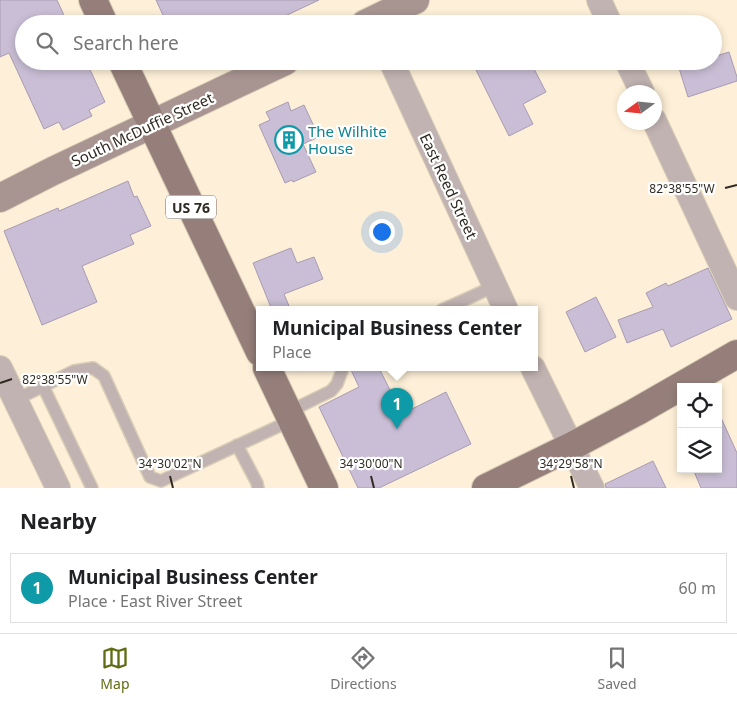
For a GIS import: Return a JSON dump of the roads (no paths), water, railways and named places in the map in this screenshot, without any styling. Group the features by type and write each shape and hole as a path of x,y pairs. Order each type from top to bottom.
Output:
{"main road":[{"path":"93,0 100,15"},
{"name":"US 76","path":"126,70 256,344"},
{"path":"486,488 636,412 737,354"},
{"path":"268,371 324,488"}],"street":[{"path":"378,15 415,0"},
{"path":"599,0 606,15"},
{"name":"South McDuffie Street","path":"0,198 266,70"},
{"name":"East Reed Street","path":"395,70 504,306"},
{"path":"632,70 639,85"},
{"path":"659,130 737,298"},
{"path":"0,368 58,488"},
{"path":"534,371 592,488"}],"lane":[{"path":"451,306 495,286"},
{"path":"16,400 74,371 93,368 104,376 150,477 161,481 237,446 290,416 331,391 337,384 342,371"},
{"path":"43,386 92,488"},
{"path":"237,446 258,488"}],"place":[{"name":"The Wilhite House","path":"289,140"},
{"name":"Municipal Business Center","path":"397,429"}]}
